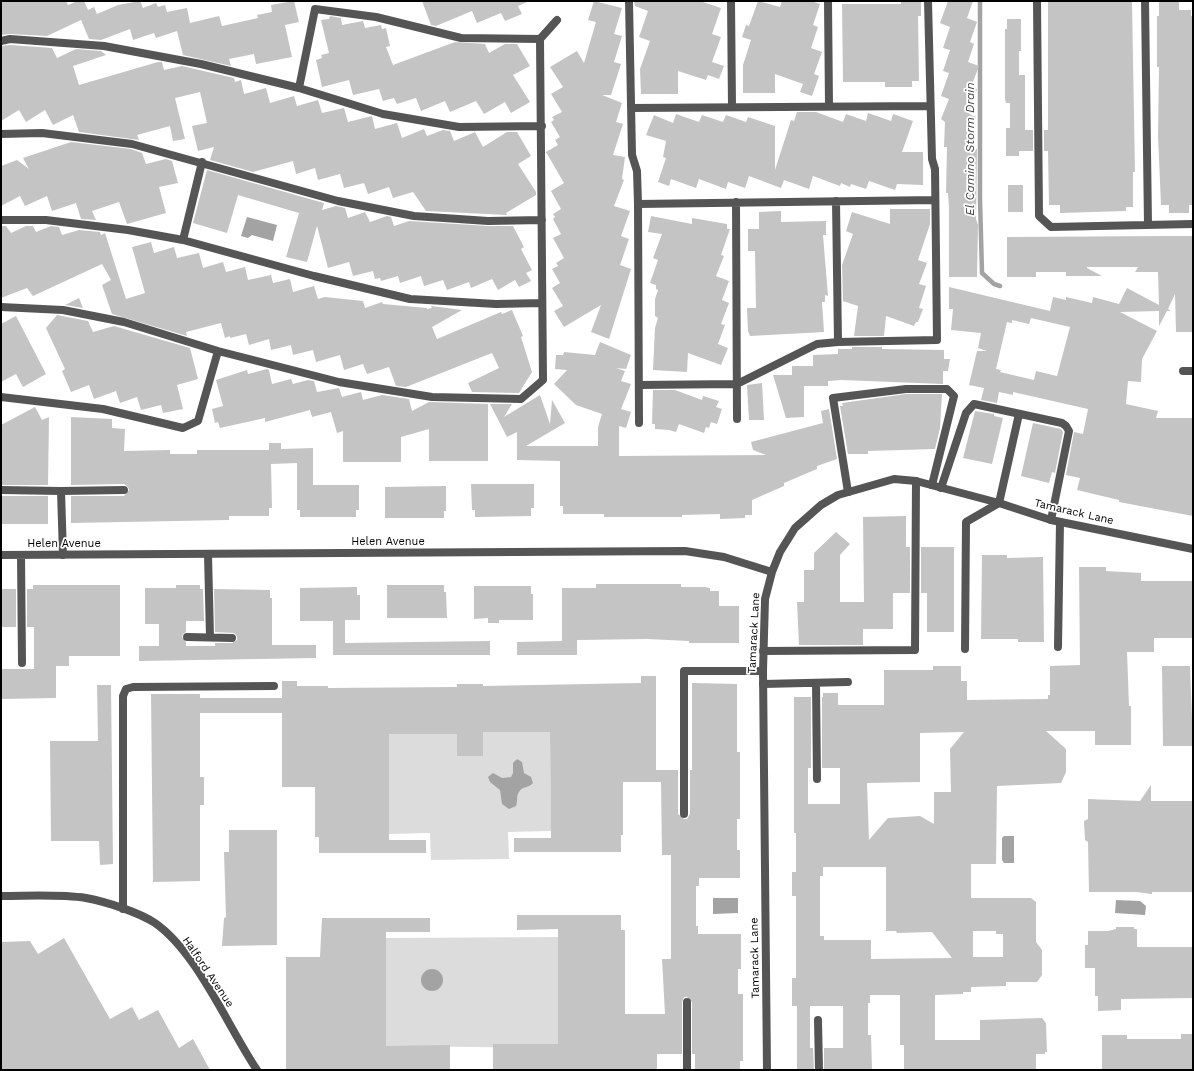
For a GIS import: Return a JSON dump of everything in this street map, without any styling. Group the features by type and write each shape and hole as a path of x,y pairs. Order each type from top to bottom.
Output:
{"street":[{"path":"629,1 632,155 637,172 638,204 639,423"},
{"path":"731,1 732,107"},
{"path":"828,1 829,106"},
{"path":"639,384 737,384 817,344 838,342 937,340 935,169 932,158 928,1"},
{"path":"1037,1 1039,216 1052,227 1193,224"},
{"path":"1145,1 1148,225"},
{"path":"299,88 315,9 376,17 461,38 540,39"},
{"path":"1,307 63,310 124,322 218,351 339,382 424,396 521,399 543,380 542,126 540,39 557,20"},
{"path":"1,41 10,39 104,46 201,64 299,88 383,114 459,127 542,126"},
{"path":"631,108 930,106"},
{"path":"1,134 42,133 132,144 202,162 338,201 414,216 488,221 542,220"},
{"path":"183,240 202,162"},
{"path":"638,204 935,200"},
{"path":"836,201 838,342"},
{"path":"736,202 737,419"},
{"path":"1,220 46,220 128,230 183,240 314,276 410,300 496,304 542,303"},
{"path":"1,397 103,409 183,428 198,421 218,351"},
{"path":"1183,371 1193,371"},
{"path":"848,492 833,398 906,389 947,389 954,396 932,485"},
{"path":"941,488 966,413 970,406 974,404 1062,424 1066,426 1069,431 1051,520"},
{"path":"965,649 966,522 999,503 1019,414"},
{"name":"Tamarack Lane","path":"767,1070 763,684 765,599 772,572 780,552 795,528 821,505 838,495 894,479 916,481 932,485 999,503 1051,520 1193,549"},
{"path":"763,652 915,650 916,481"},
{"path":"1,490 124,490"},
{"path":"61,490 63,555"},
{"path":"1058,647 1060,522"},
{"name":"Helen Avenue","path":"1,555 685,551 724,557 772,572"},
{"path":"208,554 210,638"},
{"path":"21,555 22,663"},
{"path":"187,638 232,638"},
{"path":"684,814 684,671 763,671"},
{"path":"763,684 848,682"},
{"path":"816,683 817,779"},
{"path":"123,909 123,696 126,689 133,687 274,686"},
{"name":"Halford Avenue","path":"1,896 87,898 137,914 155,924 180,946 257,1070"},
{"path":"687,1002 687,1070"},
{"path":"818,1020 820,1070"}],"shaded area":[{"path":"247,217 277,225 273,241 252,235 248,238 241,236"},
{"path":"483,732 550,732 551,831 508,832 509,859 431,860 430,833 389,834 389,734 457,734 457,756 483,756"},
{"path":"517,759 522,762 524,773 531,777 533,783 530,786 520,790 516,806 509,809 502,804 500,790 490,782 488,777 493,773 502,778 511,777 513,773 513,763"},
{"path":"1004,836 1014,836 1014,863 1004,863 1002,860 1002,838"},
{"path":"713,898 738,898 738,913 713,914"},
{"path":"1116,900 1140,901 1146,906 1145,915 1115,913"},
{"path":"560,937 560,1048 386,1046 385,938"},
{"path":"432,969 440,972 443,980 440,988 432,991 424,988 421,980 424,972"}],"building":[{"path":"1,1 66,1 68,5 78,1 84,1 88,10 94,7 97,14 118,5 140,1 143,8 156,3 158,7 165,5 167,12 187,8 190,23 219,16 222,26 258,18 257,15 272,12 271,5 294,1 299,22 285,25 292,57 256,64 254,54 229,59 231,66 183,55 177,31 156,38 154,33 133,40 130,29 101,40 89,39 81,20 47,36 1,35"},
{"path":"422,1 529,1 518,6 522,14 505,21 501,13 477,23 472,11 436,26 431,25"},
{"path":"594,1 622,8 614,34 622,36 614,62 621,64 611,95 602,95 622,103 616,122 623,124 613,155 625,157 622,179 624,180 614,206 630,211 621,236 629,239 620,265 631,269 609,339 591,332 601,305 564,327 554,311 563,306 552,288 560,283 552,269 558,266 556,263 564,258 553,238 561,234 553,219 555,217 553,214 561,209 551,191 564,183 546,152 558,145 555,140 560,137 551,122 554,120 552,117 562,112 551,94 563,87 550,67 577,51 584,63 596,22 588,20"},
{"path":"634,1 700,1 721,8 712,34 721,37 712,62 724,66 719,79 708,75 706,80 678,71 678,94 641,94 640,69 650,41 639,37 648,11 635,6"},
{"path":"758,1 780,7 782,1 811,1 820,4 813,25 818,27 811,48 822,52 814,74 819,76 812,96 800,92 803,84 775,74 775,93 743,93 743,65 751,40 742,37 746,25 749,26"},
{"path":"901,1 921,1 921,16 918,16 919,81 912,81 912,87 885,87 885,82 843,82 842,4 901,4"},
{"path":"948,1 973,1 967,18 977,22 970,42 974,44 968,62 979,66 971,87 977,89 969,114 976,117 969,138 974,138 974,149 977,149 977,277 949,277 949,208 948,193 946,193 947,147 944,147 945,122 941,119 949,99 941,96 949,73 943,71 950,50 943,48 950,27 940,23"},
{"path":"1048,1 1132,1 1135,172 1133,172 1133,207 1126,207 1126,211 1060,213 1060,205 1049,205 1048,151 1044,151 1044,130 1048,130"},
{"path":"1159,1 1179,1 1179,10 1191,10 1191,16 1193,16 1193,205 1189,205 1189,213 1169,213 1169,205 1161,205 1158,136 1159,67 1157,67 1157,16 1159,16"},
{"path":"330,16 341,18 342,25 363,21 365,28 381,25 382,29 386,28 390,46 386,47 393,65 455,42 485,44 489,53 505,44 517,44 530,66 513,75 530,102 511,113 505,102 484,114 476,101 450,112 445,101 421,111 416,98 397,104 394,98 383,101 379,89 353,95 349,80 322,87 316,60 322,58 321,55 329,53 321,20 329,19"},
{"path":"1007,19 1021,19 1019,75 1025,75 1025,130 1033,130 1033,151 1019,151 1019,156 1006,156 1006,128 1010,128 1010,103 1006,103 1005,99 1005,29 1007,29"},
{"path":"10,45 52,48 57,58 76,49 101,51 106,55 73,66 79,85 162,62 164,70 182,66 234,78 235,82 241,80 244,94 266,88 270,103 294,96 297,106 318,100 322,113 344,108 348,122 372,116 375,129 397,123 402,138 424,129 427,136 443,130 450,131 454,141 475,132 483,147 507,132 517,132 531,156 518,164 536,192 536,195 506,213 507,215 426,211 413,192 393,198 389,187 368,194 364,183 344,188 340,174 318,180 315,168 296,174 293,161 253,172 210,160 214,147 198,151 192,126 207,123 200,92 175,98 185,139 173,141 170,126 137,135 139,140 79,132 73,115 53,125 45,110 26,122 19,110 1,121 1,46"},
{"path":"797,112 816,112 843,122 846,114 866,121 868,113 891,121 893,114 913,121 902,152 923,152 923,185 897,184 895,190 869,181 866,189 851,184 850,187 841,183 840,186 813,176 809,189 784,180 781,188 749,176 745,188 728,182 726,189 699,179 696,188 671,179 669,186 658,182 666,158 663,157 666,141 646,135 654,115 673,123 676,114 699,122 702,115 723,122 726,115 746,122 748,117 775,126 775,170 791,120 794,121"},
{"path":"71,142 131,149 142,153 146,164 166,159 172,161 178,183 159,187 166,213 127,224 119,202 92,211 96,220 81,219 76,203 52,211 47,196 25,206 20,196 1,206 1,166 17,160 29,169 23,158"},
{"path":"207,170 324,203 322,210 336,206 345,208 348,218 365,212 370,222 387,216 391,217 394,226 409,221 488,226 513,226 524,247 521,249 532,270 526,273 531,281 519,287 515,280 498,290 492,279 471,288 469,282 447,290 443,280 424,286 421,276 400,283 398,276 381,281 380,278 375,279 373,271 353,276 349,262 328,268 317,226 307,262 286,257 299,213 238,195 227,233 193,223"},
{"path":"1008,185 1023,185 1023,212 1008,212"},
{"path":"890,209 930,209 930,224 918,260 927,263 919,284 926,286 919,308 923,309 918,322 916,322 914,326 886,316 884,336 854,336 858,306 843,301 842,265 853,234 846,231 852,212 890,224"},
{"path":"781,211 781,222 826,221 826,235 823,235 828,296 825,295 825,302 822,302 824,332 750,336 748,331 747,308 756,308 755,251 748,251 748,229 759,229 759,212"},
{"path":"651,216 692,224 692,218 727,224 727,229 730,229 721,255 724,256 716,276 729,281 722,300 729,303 721,324 725,325 718,344 728,348 721,365 688,353 687,372 653,370 655,328 658,318 655,316 655,299 658,290 656,289 656,285 650,283 658,260 653,258 662,234 648,232"},
{"path":"1,226 6,226 11,233 26,226 33,226 36,232 51,226 59,227 62,235 79,230 100,232 101,235 105,233 126,299 145,293 132,247 151,242 154,253 174,247 177,258 199,253 203,268 223,262 226,272 245,267 248,280 271,275 273,283 290,279 293,292 314,286 318,299 325,297 363,301 365,308 382,302 383,304 427,309 432,308 431,306 462,310 432,327 437,339 501,312 502,314 512,310 523,336 521,337 532,372 519,393 472,392 468,383 499,368 492,353 406,387 396,386 389,367 367,374 363,364 344,370 340,355 316,362 313,350 293,355 291,345 271,350 269,339 249,345 246,334 225,338 221,323 186,332 187,336 112,314 102,285 111,280 102,264 33,296 27,288 1,298"},
{"path":"1193,236 1193,332 1176,332 1175,294 1168,309 1171,311 1167,311 1159,326 1159,311 1120,312 1157,331 1142,359 1141,382 1128,381 1126,404 1158,411 1156,418 1193,418 1193,516 1119,502 1119,500 1077,490 1080,478 1066,475 1074,432 1083,434 1088,409 1013,392 1013,395 999,392 997,403 981,400 984,388 969,385 977,351 987,351 978,348 981,333 951,330 953,309 949,309 949,287 1050,311 1053,297 1066,300 1066,297 1092,303 1093,297 1119,304 1127,288 1159,305 1158,272 1135,272 1138,267 1087,267 1102,276 1066,276 1066,272 1036,272 1036,277 1007,277 1007,237","holes":["1031,318 1070,327 1057,376 1036,371 1034,380 1000,372 1001,370 996,369 1007,322 1012,323 1012,320 1029,324"]},
{"path":"79,298 83,308 65,305"},
{"path":"57,315 88,321 93,332 114,326 190,348 198,379 177,385 183,409 163,413 161,405 141,410 137,397 120,403 116,391 94,399 89,385 71,392 62,371 65,369 46,328"},
{"path":"16,316 46,374 23,387 16,374 1,382 1,324"},
{"path":"600,342 631,355 626,369 616,368 625,371 621,381 631,384 621,409 631,412 626,428 619,426 619,456 766,455 753,450 751,442 823,423 821,411 829,409 837,459 817,466 817,469 784,483 784,486 752,500 752,515 745,515 745,518 720,519 720,514 682,515 682,517 604,517 604,514 563,514 563,506 560,506 560,461 517,460 517,432 507,437 490,404 512,404 504,417 540,395 550,424 552,400 565,423 526,446 598,446 598,427 602,414 576,405 554,384 567,370 555,369 556,355 563,355 564,352 595,355"},
{"path":"852,347 944,350 944,359 950,359 948,371 943,371 943,384 841,380 828,381 828,386 804,386 804,417 786,418 773,375 792,375 792,366 813,366 813,355 838,354 838,349 852,349"},
{"path":"267,369 269,370 272,384 291,379 293,384 308,380 314,381 317,392 339,388 342,397 361,392 363,400 382,395 409,399 412,411 429,402 488,404 488,461 429,461 429,429 401,437 401,462 343,462 343,431 337,433 331,412 312,417 310,410 265,422 265,418 220,428 218,422 215,423 212,409 223,406 216,380 247,370 248,374"},
{"path":"762,383 764,420 749,420 747,385"},
{"path":"653,390 675,390 702,400 703,396 719,401 716,407 722,409 717,424 711,422 709,428 706,427 704,433 679,424 676,432 655,429 655,424 652,424"},
{"path":"906,394 942,394 940,428 935,449 868,451 868,454 848,454 840,406 843,406 842,403"},
{"path":"35,407 42,420 49,417 48,485 1,485 1,425"},
{"path":"975,411 994,414 994,416 1003,418 992,464 963,458"},
{"path":"71,417 112,419 112,428 125,429 124,451 170,450 170,454 197,454 197,450 269,450 269,443 281,443 281,449 313,448 313,485 359,485 359,510 356,510 356,517 300,517 300,510 297,510 297,463 271,464 272,508 269,508 269,516 229,516 229,520 71,523 71,496 124,496 129,490 124,484 71,485"},
{"path":"1033,423 1061,429 1063,432 1055,473 1052,472 1049,483 1021,476"},
{"path":"471,484 534,484 534,508 531,508 531,516 475,517 475,510 472,510"},
{"path":"446,486 446,511 444,511 444,518 385,518 385,487"},
{"path":"1,496 48,496 48,524 1,524"},
{"path":"906,516 906,547 910,547 910,593 893,593 893,629 863,629 863,645 799,645 797,602 804,602 804,570 814,570 814,553 836,532 850,544 840,555 840,602 864,602 863,517"},
{"path":"921,547 954,547 954,632 927,632 927,593 921,593"},
{"path":"982,555 1007,555 1007,558 1043,557 1044,642 1018,642 1018,639 981,639"},
{"path":"1079,567 1106,567 1106,571 1141,573 1141,581 1193,581 1193,638 1154,638 1154,652 1127,652 1129,706 1131,706 1131,745 1095,745 1095,731 1046,731 1066,749 1066,772 1061,783 997,786 996,864 971,864 971,898 1031,898 1036,902 1036,942 1042,950 1042,975 1037,982 1006,982 1006,986 971,987 971,992 963,992 963,994 935,995 935,1040 980,1040 980,1020 1042,1018 1046,1023 1047,1052 1045,1052 1045,1054 1036,1054 1036,1070 904,1070 904,1045 900,1045 900,995 870,995 870,1003 868,1003 868,1035 871,1035 872,1070 824,1070 824,1048 843,1048 843,1006 810,1006 810,1048 813,1048 814,1070 797,1070 797,1006 792,1006 792,978 796,978 796,896 792,896 792,872 796,872 796,833 794,833 794,697 811,697 811,768 808,768 808,804 840,804 840,768 822,768 823,693 838,693 838,705 884,705 884,670 933,670 933,666 961,666 961,681 967,681 967,700 1048,699 1048,695 1050,695 1050,666 1080,665","holes":["964,732 950,749 951,792 934,792 934,824 920,816 888,818 869,840 867,783 920,782 920,733","823,867 886,867 886,931 896,931 897,933 932,932 952,958 871,959 871,940 824,940 824,936 820,936 820,876 823,876","973,931 996,931 996,934 1003,934 1003,957 973,957"]},
{"path":"596,584 681,584 681,587 705,587 710,588 710,591 719,591 719,606 739,606 739,643 689,643 689,641 647,639 577,640 577,655 517,655 517,642 562,641 562,588 596,588"},
{"path":"33,585 120,585 120,656 69,656 69,666 56,666 56,698 1,699 1,669 34,669 34,627 27,627 27,589 33,589"},
{"path":"176,585 200,585 200,589 203,589 204,621 186,621 186,632 182,637 186,642 186,646 215,646 215,643 232,643 237,640 237,636 234,633 215,632 214,589 270,590 270,598 272,598 272,645 316,645 316,658 139,661 139,646 159,646 159,624 145,624 145,588 176,588"},
{"path":"387,585 444,585 444,592 446,592 447,618 387,618"},
{"path":"474,586 531,586 531,594 533,594 533,620 499,620 499,623 488,623 488,618 474,619"},
{"path":"357,587 357,595 360,595 360,620 345,620 345,643 490,641 490,655 333,655 333,621 300,621 300,588"},
{"path":"1,589 16,589 16,627 1,627"},
{"path":"1162,666 1190,666 1193,746 1163,746"},
{"path":"641,676 656,676 656,770 678,770 678,814 684,819 687,819 690,814 690,770 692,770 692,683 737,684 737,752 740,752 740,819 737,819 737,850 740,850 740,878 699,878 699,886 696,886 696,926 698,926 698,934 741,934 741,969 738,969 738,994 743,994 743,1061 740,1061 740,1070 695,1070 695,1054 692,1054 692,1002 687,997 684,997 682,1002 682,1054 657,1054 657,1070 493,1070 493,1044 558,1044 558,929 517,930 517,915 621,915 621,930 625,930 625,1014 665,1014 662,959 671,959 671,855 662,855 661,782 623,782 623,835 621,835 621,852 514,852 514,838 551,838 550,732 483,732 483,756 457,756 457,734 389,734 389,840 426,840 426,853 319,853 319,837 315,837 315,787 282,787 282,713 200,713 200,777 204,777 204,805 200,805 200,881 153,882 151,694 200,694 200,698 282,698 282,681 297,681 297,686 328,686 328,688 457,687 457,684 483,684 483,686 641,683"},
{"path":"97,685 111,685 113,864 100,865 99,841 51,841 50,741 98,741"},
{"path":"1151,785 1151,801 1193,801 1193,892 1152,892 1152,894 1136,892 1089,892 1088,842 1085,840 1084,821 1088,819 1088,799 1140,801"},
{"path":"229,830 277,830 277,945 222,946 224,918 226,917 224,852 229,852"},
{"path":"322,918 430,918 430,932 386,932 386,1046 450,1045 450,1070 286,1070 286,957 320,957"},
{"path":"1116,927 1134,927 1134,929 1137,929 1137,947 1193,947 1193,998 1121,999 1121,1010 1098,1011 1098,996 1095,996 1095,968 1085,968 1085,945 1088,945 1088,931 1108,931 1116,929"},
{"path":"64,938 110,1019 132,1007 139,1020 158,1010 179,1048 193,1039 210,1070 1,1070 1,942 30,941 38,954"},
{"path":"1181,1034 1193,1034 1193,1070 1102,1070 1102,1035 1127,1035 1127,1039 1181,1039"}],"waterway":[{"name":"El Camino Storm Drain","path":"980,1 980,199 982,273 994,284 1000,286"}]}
